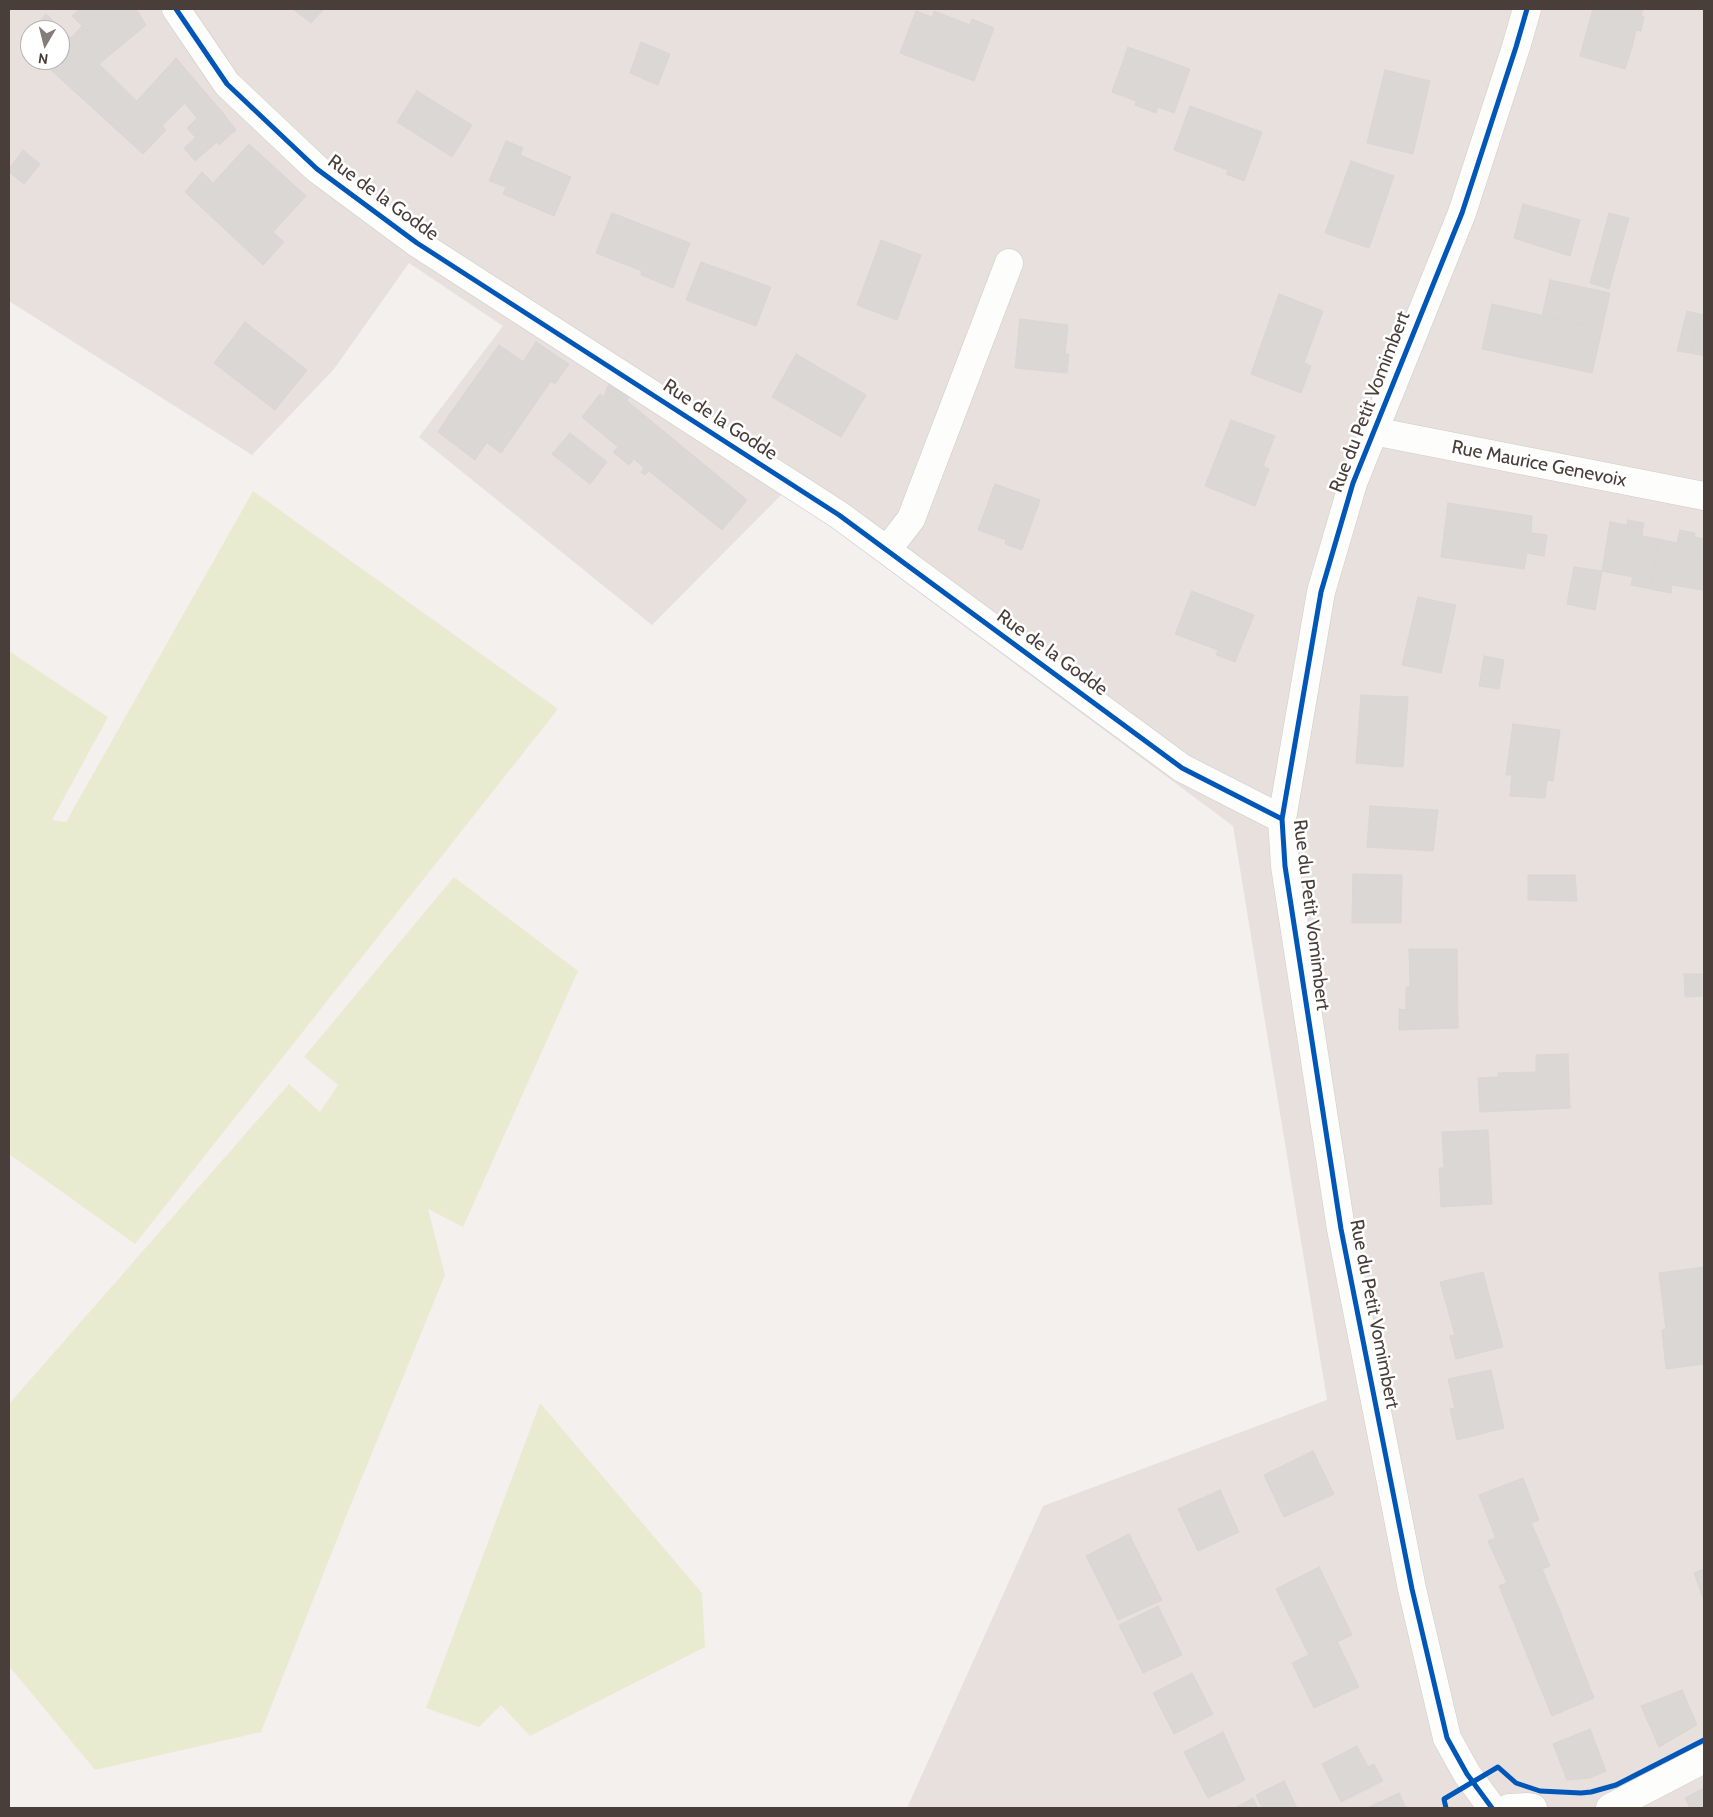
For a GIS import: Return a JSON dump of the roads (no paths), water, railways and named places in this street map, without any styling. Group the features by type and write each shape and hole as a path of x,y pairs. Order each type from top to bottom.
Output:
{"street":[{"name":"Rue de la Godde","path":"176,9 227,84 317,169 417,243 839,515 1182,768 1282,819"},
{"name":"Rue du Petit Vomimbert","path":"1492,1808 1467,1774 1447,1738 1412,1589 1341,1229 1285,866 1282,819 1321,592 1353,483 1462,213 1527,9"},
{"path":"887,550 911,519 1009,263"},
{"name":"Rue Maurice Genevoix","path":"1373,431 1704,496"},
{"path":"1610,1808 1704,1759"},
{"path":"1509,1808 1533,1808"}]}
